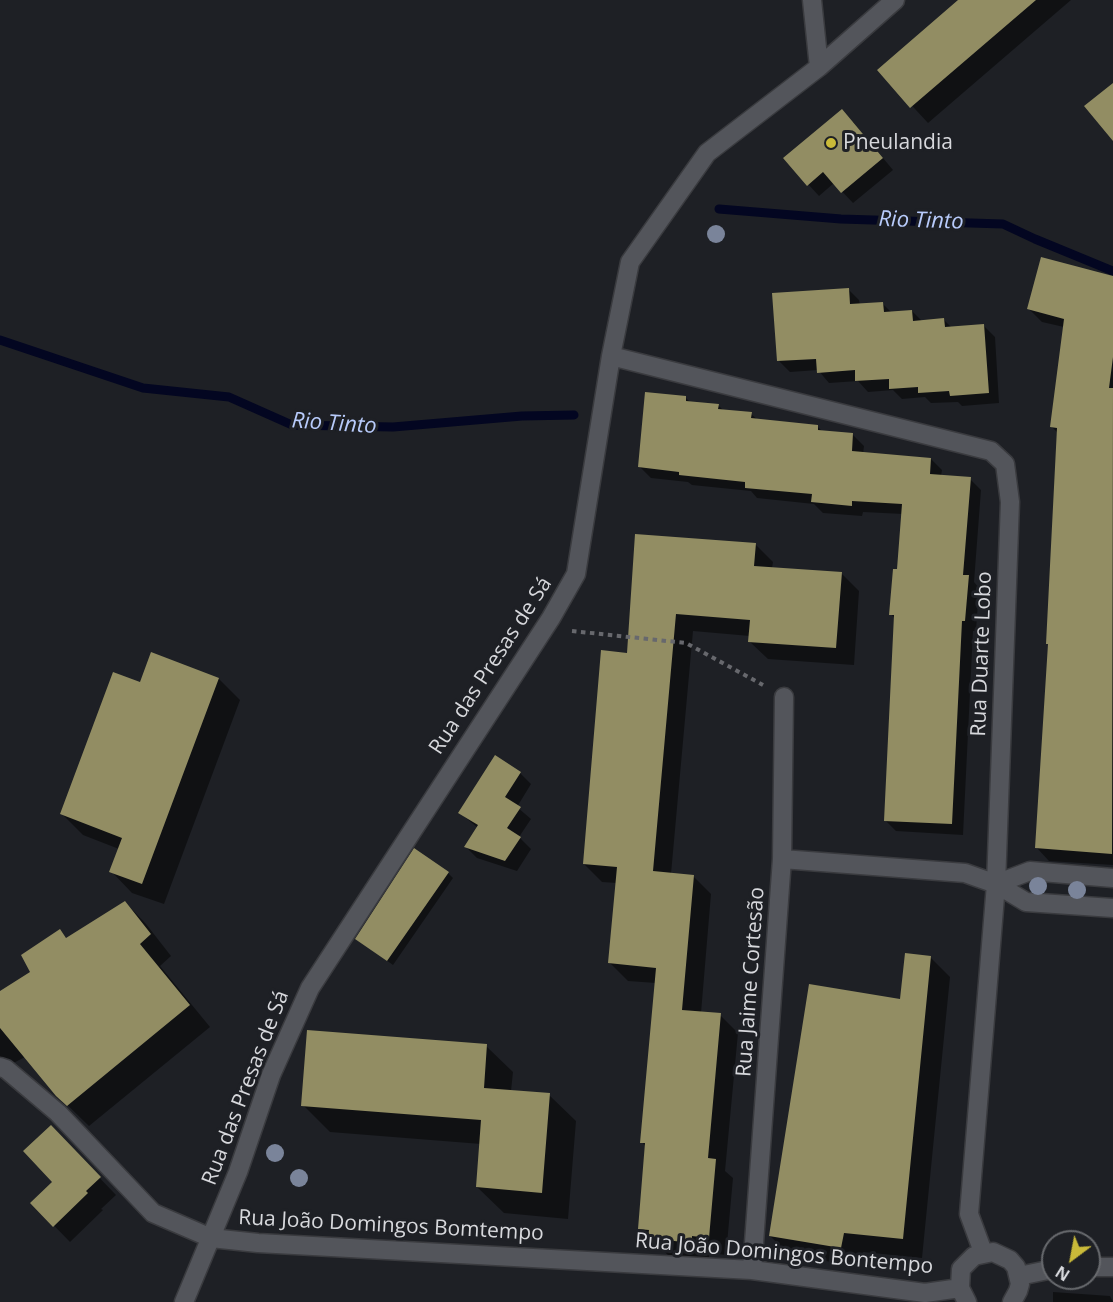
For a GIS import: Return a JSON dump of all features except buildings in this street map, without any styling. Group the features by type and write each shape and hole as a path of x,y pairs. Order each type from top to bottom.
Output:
{"street":[{"path":"812,0 819,67"},
{"name":"Rua das Presas de Sá","path":"184,1302 238,1172 271,1075 310,988 544,628 576,574 611,356 630,262 707,153 819,67 895,0"},
{"name":"Rua Duarte Lobo","path":"611,356 990,451 1005,464 1010,502 996,884 969,1214 983,1252"},
{"name":"Rua Jaime Cortesão","path":"752,1270 782,859 784,697"},
{"path":"782,859 965,873 996,884 1026,902 1113,908"},
{"path":"996,884 1030,871 1113,878"},
{"name":"Rua João Domingos Bomtempo","path":"0,1068 6,1069 58,1113 153,1213 211,1238 258,1243 568,1259"},
{"path":"963,1295 959,1278 961,1269 974,1256 983,1252 993,1252 1010,1260 1019,1276 1018,1291 1012,1302"},
{"name":"Rua João Domingos Bontempo","path":"568,1259 752,1270 925,1293 963,1295"},
{"path":"1019,1276 1041,1271"}],"path":[{"path":"544,628 686,643 784,697"}],"waterway":[{"name":"Rio Tinto","path":"719,209 841,219 1003,224 1113,271"},
{"name":"Rio Tinto","path":"0,340 143,388 229,397 292,425 393,427 522,416 574,415"}],"place":[{"name":"Pneulandia","path":"831,143"}]}
